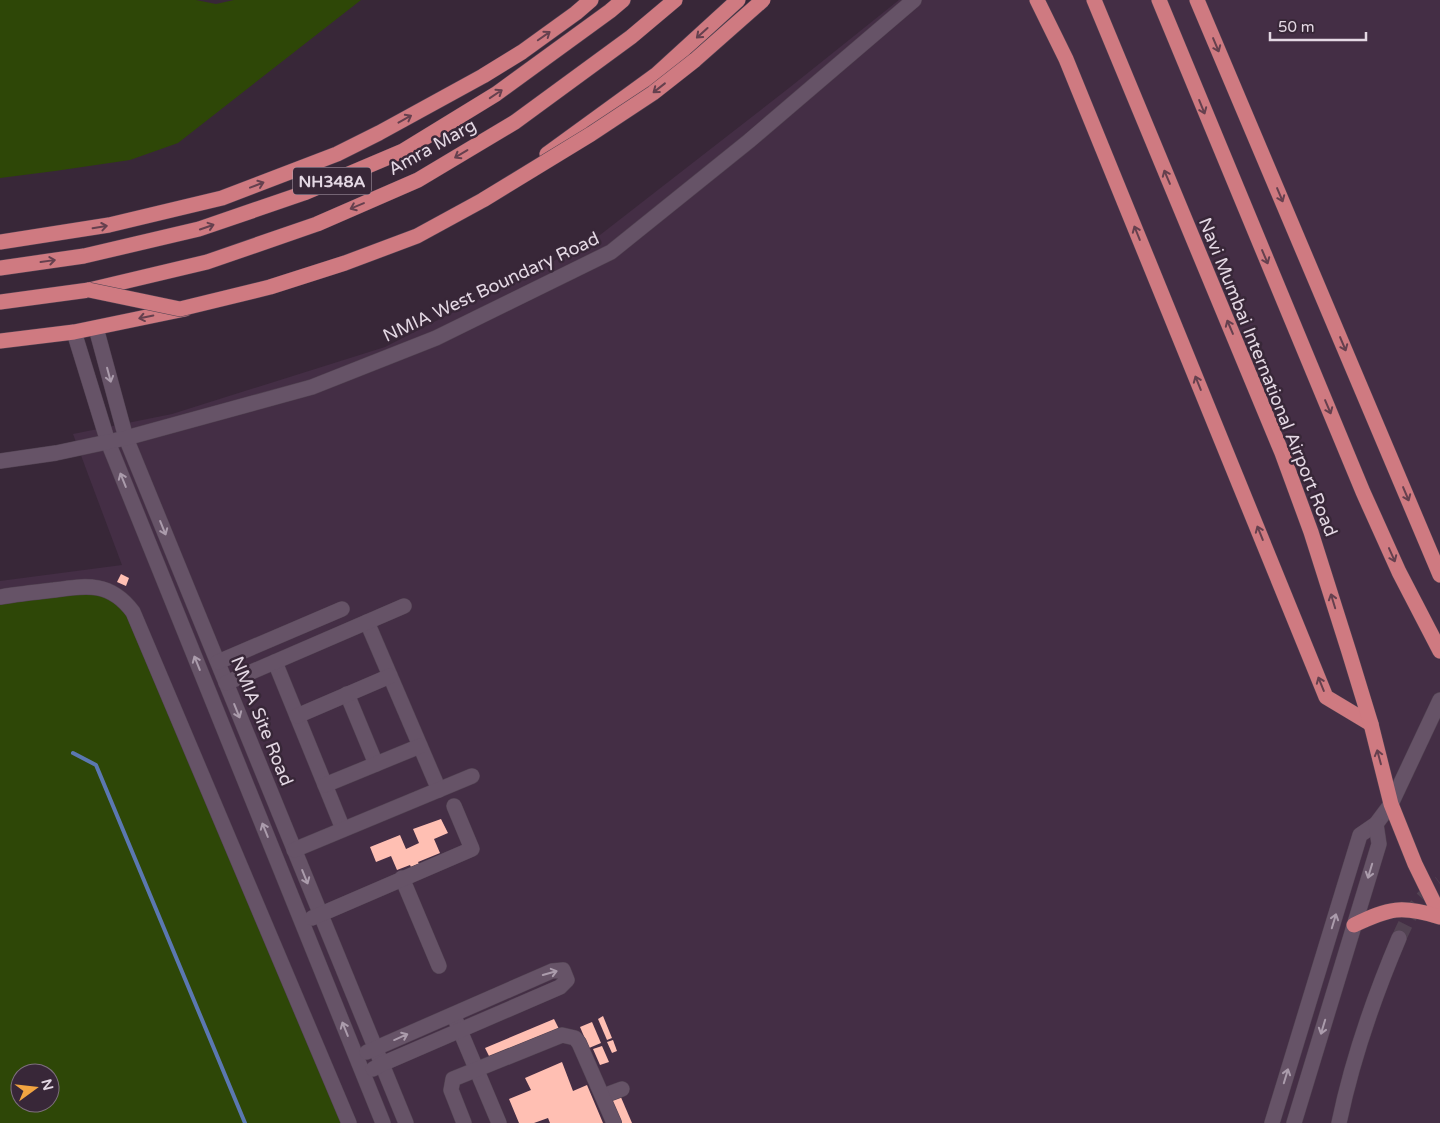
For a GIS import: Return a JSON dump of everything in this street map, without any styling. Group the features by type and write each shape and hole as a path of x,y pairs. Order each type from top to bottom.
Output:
{"highway":[{"path":"0,242 108,226 222,198 336,154 379,133 483,76 522,52 576,13 590,0"},
{"name":"Amra Marg","path":"0,268 84,256 199,229 304,193 402,151 496,94 623,0"},
{"name":"Amra Marg","path":"0,302 89,290 207,262 316,224 418,180 515,122 631,37 675,0"},
{"path":"0,341 74,332 175,311 405,245 542,158 657,74 738,0"},
{"path":"89,290 180,309 270,288 418,236 484,200 653,93 695,60 763,0"},
{"path":"1037,0 1066,59 1326,697 1371,724"},
{"path":"1087,0 1108,36"},
{"name":"Navi Mumbai International Airport Road","path":"1094,0 1282,453 1311,532 1371,724 1392,804 1415,864 1440,916"},
{"path":"1197,0 1440,575"},
{"path":"1161,4 1363,492 1395,563 1440,651"},
{"path":"1354,925 1389,910 1416,910 1440,916"}],"street":[{"name":"NMIA West Boundary Road","path":"0,461 56,453 126,438 312,387 436,338 611,252 749,141 914,0"},
{"name":"NMIA Site Road","path":"96,328 126,438 406,1123"},
{"path":"74,332 108,442 383,1123"},
{"path":"0,597 78,586 96,587 105,589 121,598 133,612 349,1123"},
{"path":"226,683 404,606"},
{"path":"218,662 342,610"},
{"path":"367,622 439,790"},
{"path":"275,662 343,830"},
{"path":"297,716 390,676"},
{"path":"347,694 376,764"},
{"path":"1272,1123 1360,835 1376,824 1392,804 1440,700"},
{"path":"325,785 420,746"},
{"path":"294,850 472,776"},
{"path":"302,922 472,849 454,806"},
{"path":"1294,1123 1379,844 1376,824"},
{"path":"402,878 439,966"},
{"path":"1339,1123 1343,1103 1367,1024 1384,974 1399,938"},
{"path":"357,1057 552,971 563,970 567,980 560,987 382,1064 364,1075"},
{"path":"452,1015 500,1123"},
{"path":"464,1123 454,1098 452,1084 455,1078 555,1037 569,1036 575,1038 579,1043 614,1123"},
{"path":"603,1096 622,1089"}],"shaded area":[{"path":"899,0 1440,0 1440,1123 0,1123 0,581 122,565 73,434 172,414 385,347 591,242"}],"green space":[{"path":"0,0 196,0 216,4 234,0 361,0 178,143 130,160 0,178"},
{"path":"90,592 110,597 129,615 341,1123 0,1123 0,603"}],"building":[{"path":"121,574 129,578 126,586 117,582"},
{"path":"441,819 448,833 434,839 440,853 418,862 419,864 397,870 391,856 376,862 370,847 400,835 406,849 419,843 413,829"},
{"path":"603,1016 612,1038 607,1040 598,1019"},
{"path":"554,1019 559,1029 490,1058 485,1048"},
{"path":"592,1022 601,1043 589,1048 580,1027"},
{"path":"613,1040 617,1051 612,1053 607,1042"},
{"path":"602,1046 609,1062 600,1065 593,1049"},
{"path":"562,1062 573,1091 587,1085 603,1123 550,1123 548,1118 534,1123 519,1123 509,1099 531,1090 525,1078"},
{"path":"620,1095 632,1123 620,1123 610,1099"}],"waterway":[{"path":"73,753 96,765 245,1123"}],"tunnel":[{"path":"1399,938 1415,907 1440,883"}]}
